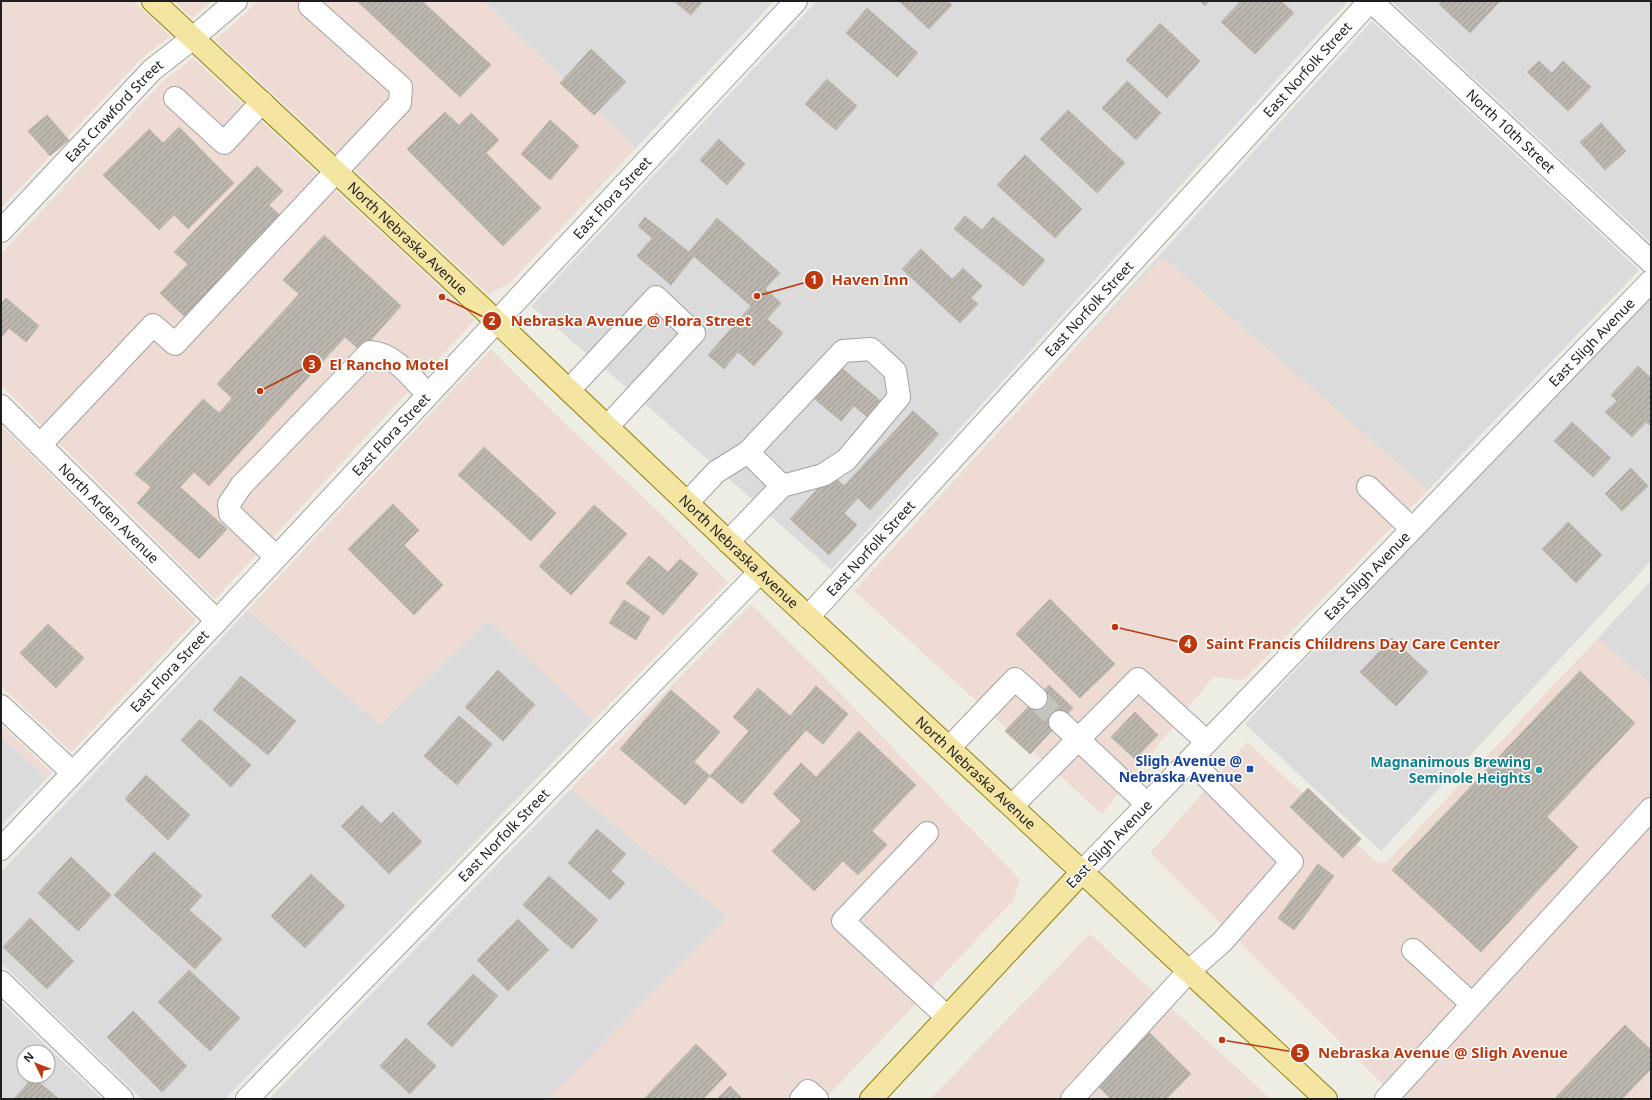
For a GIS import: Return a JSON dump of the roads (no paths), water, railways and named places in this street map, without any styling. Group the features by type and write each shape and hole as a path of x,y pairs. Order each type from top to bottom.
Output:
{"main road":[{"name":"North Nebraska Avenue","path":"153,1 496,321 808,617 1326,1099"},
{"name":"East Sligh Avenue","path":"871,1099 1082,872"}],"street":[{"name":"East Crawford Street","path":"1,231 152,70 193,38 236,1"},
{"name":"East Flora Street","path":"1,849 796,1"},
{"name":"North 10th Street","path":"1370,1 1651,262"},
{"name":"East Norfolk Street","path":"808,617 1370,1"},
{"path":"40,445 153,325 174,344 400,103 401,87 310,6"},
{"path":"175,98 224,143 262,102"},
{"name":"East Sligh Avenue","path":"1082,872 1651,281"},
{"path":"569,390 656,297 694,333 607,427"},
{"path":"688,502 716,472 748,452 842,351 872,349 895,371 898,397 846,460 823,475 782,486 728,542"},
{"path":"276,557 230,513 229,504 241,486 370,352 379,352 392,359 428,394"},
{"name":"North Arden Avenue","path":"1,406 217,620"},
{"path":"748,452 782,486"},
{"path":"1368,487 1412,529"},
{"name":"East Norfolk Street","path":"247,1099 760,572"},
{"path":"949,748 1015,679 1036,698"},
{"path":"1012,806 1138,679 1206,742"},
{"path":"1,706 73,773"},
{"path":"1060,722 1147,804"},
{"path":"1072,1099 1189,971 1222,942 1292,862 1190,760"},
{"path":"1386,1099 1651,809"},
{"path":"927,833 843,921 947,1017"},
{"path":"1413,950 1472,1004"},
{"path":"1,982 122,1099"},
{"path":"801,1099 808,1091 817,1099"}],"tunnel":[{"path":"1036,698 1060,722"}],"place":[{"name":"Haven Inn","path":"757,296"},
{"name":"Nebraska Avenue @ Flora Street","path":"442,297"},
{"name":"El Rancho Motel","path":"260,391"},
{"name":"Saint Francis Childrens Day Care Center","path":"1115,627"},
{"name":"Sligh Avenue @ Nebraska Avenue","path":"1250,769"},
{"name":"Magnanimous Brewing Seminole Heights","path":"1539,770"},
{"name":"Nebraska Avenue @ Sligh Avenue","path":"1222,1040"}]}
